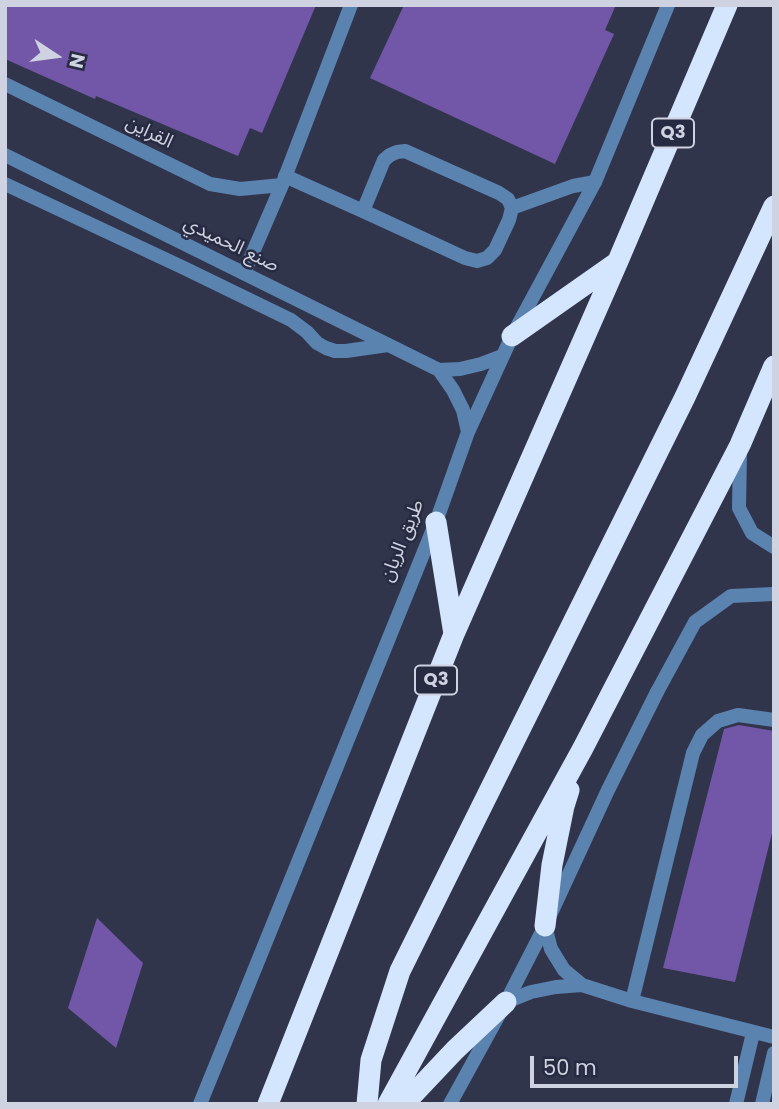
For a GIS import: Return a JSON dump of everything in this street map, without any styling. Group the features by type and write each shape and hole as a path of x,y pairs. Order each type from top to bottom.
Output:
{"highway":[{"name":"Q3","path":"268,1104 454,634 727,5"},
{"path":"761,234 774,195"},
{"path":"367,1104 372,1060 400,971 685,397 774,206"},
{"path":"512,336 618,261"},
{"path":"388,1104 583,748 740,444 774,366"},
{"path":"436,522 454,634"},
{"path":"545,926 552,865 564,806 583,748"},
{"path":"404,1104 455,1050 506,1002"}],"street":[{"path":"244,273 284,180 351,5"},
{"name":"طريق الريان","path":"200,1104 436,522 468,432 512,336 595,182 668,5"},
{"name":"القراين","path":"5,84 210,184 240,189 284,180"},
{"path":"284,180 477,261 487,258 495,250 512,208 508,199 499,193 405,151 397,152 384,160 363,212"},
{"name":"صنع الحميدي","path":"5,155 439,370"},
{"path":"512,208 573,186 595,182"},
{"path":"5,184 291,320 326,348 346,351 388,345"},
{"path":"439,370 460,369 502,356"},
{"path":"439,370 463,410 468,432"},
{"path":"740,444 739,508 752,533 774,547"},
{"path":"450,1104 545,926 608,790 695,622 730,596 774,594"},
{"path":"632,1001 693,753 702,735 718,721 738,715 774,720"},
{"path":"545,926 551,949 564,970 582,985 632,1001 774,1037"},
{"path":"506,1002 531,992 582,985"},
{"path":"736,1104 753,1032"},
{"path":"762,1104 774,1053"}],"building":[{"path":"5,5 316,5 262,133 250,128 238,156 96,96 95,99 5,59"},
{"path":"404,5 616,5 605,30 614,34 555,164 370,78"},
{"path":"739,725 774,731 774,825 735,982 663,968 724,729"},
{"path":"97,918 143,963 116,1048 68,1008"}]}
